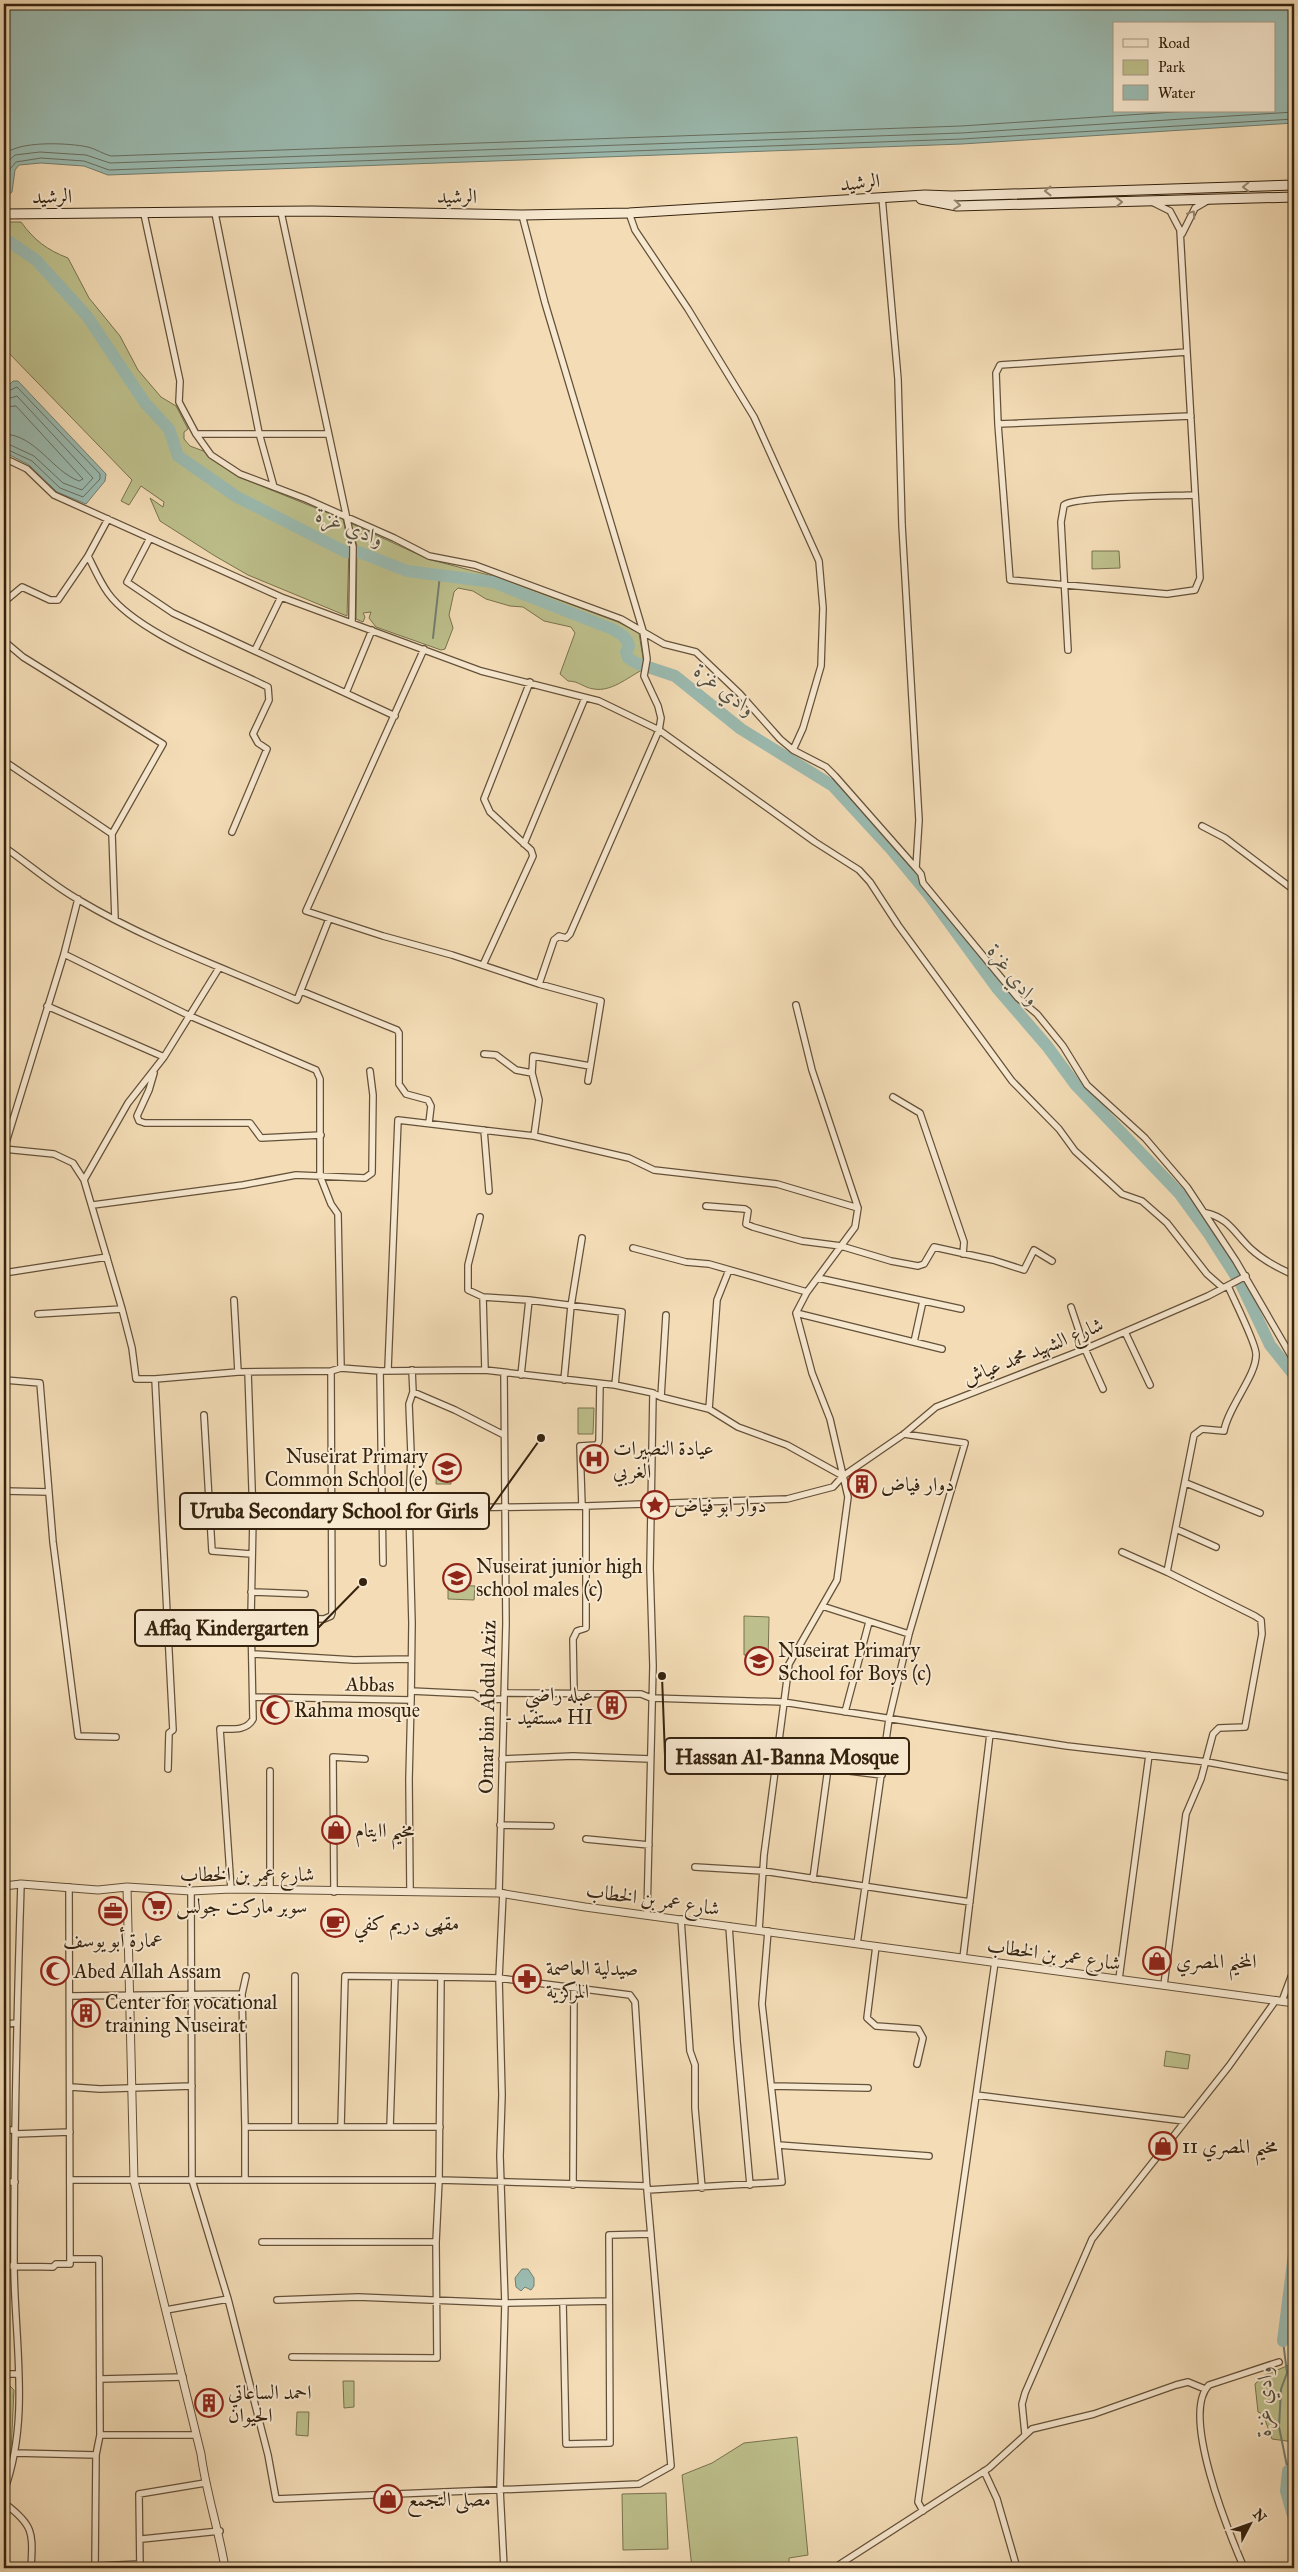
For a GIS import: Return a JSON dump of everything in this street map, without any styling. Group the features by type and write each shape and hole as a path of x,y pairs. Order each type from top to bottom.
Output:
{"main road":[{"name":"الرشيد","path":"4,214 281,212 522,215 629,213 816,203 882,197 1294,185"},
{"name":"الرشيد","path":"909,196 957,206 1294,197"}],"street":[{"path":"882,197 898,378 902,525 918,820 916,868"},
{"path":"1181,236 1195,208 1211,198"},
{"path":"1152,202 1170,211 1180,230 1181,236 1188,352 1194,495 1200,578 1195,590 1167,594 1010,580 998,424 996,374 1000,365 1006,363 1188,352"},
{"path":"281,212 345,517 353,547 352,622"},
{"path":"214,213 258,433 274,486"},
{"path":"629,213 635,230 688,309 754,417 819,561 823,608 821,666 803,728 793,750"},
{"path":"144,214 180,381 179,402 196,434 211,455 240,474 274,486 394,538 429,556 475,565 621,619 664,644 696,652 740,694 769,729 793,750 826,767 835,776 921,874 923,883 977,950 1018,998 1037,1014 1063,1046 1087,1085 1146,1138 1168,1163 1206,1213 1294,1361"},
{"path":"522,215 545,303 643,631 647,659 644,676 661,718 658,730 570,934 566,938 559,936 554,940 539,984"},
{"path":"998,424 1191,416"},
{"path":"196,434 328,434"},
{"path":"4,458 27,469 54,495 281,597 481,671 600,701 658,730 815,842 859,870 870,882 898,925 1012,1081 1059,1129 1075,1151 1122,1194 1142,1202 1167,1223 1206,1274 1225,1287 1256,1354 1250,1374 1226,1418 1224,1431 1202,1429 1194,1435 1167,1572"},
{"path":"1068,650 1066,585 1061,522 1064,504 1069,501 1194,495"},
{"path":"4,602 22,587 50,600 58,600 88,556 108,520"},
{"path":"150,538 127,582 173,613 395,716"},
{"path":"88,556 109,594 132,615 160,634 268,687 268,700 253,734 258,743 267,749 232,832"},
{"path":"256,650 281,597"},
{"path":"346,693 372,630"},
{"path":"4,641 24,657 163,744 112,834 115,919"},
{"path":"424,649 306,911 484,965 539,984 601,1001 588,1081"},
{"path":"484,965 532,860 531,850 490,812 484,798 530,682"},
{"path":"524,844 585,698"},
{"path":"4,761 112,834"},
{"path":"1202,826 1225,838 1294,890"},
{"path":"4,847 78,899 115,919 219,968 297,1000 329,919"},
{"path":"78,899 64,954 4,1149 54,1154 73,1163 84,1180 93,1205 122,1309 132,1348 136,1379 238,1372 331,1371 341,1368 380,1371 388,1369 484,1370 615,1386 653,1393 660,1397 709,1410 738,1427 787,1446 843,1476"},
{"path":"64,954 190,1016 316,1070 320,1079 320,1176 331,1204 338,1214 341,1368"},
{"path":"84,1180 128,1103 164,1057 219,968"},
{"path":"301,991 397,1030 399,1034 399,1084 406,1094 428,1100 431,1106 429,1123"},
{"path":"759,1930 763,1871 775,1762 789,1664 837,1580 848,1497 830,1419 812,1373 796,1313 807,1292 855,1227 858,1208 812,1070 796,1005"},
{"path":"47,1006 164,1057"},
{"path":"484,1054 496,1055 516,1070 532,1073"},
{"path":"534,1136 539,1100 532,1073 533,1056 590,1066"},
{"path":"154,1071 149,1090 137,1116 139,1121 145,1123 250,1123 261,1138 321,1135"},
{"path":"93,1205 243,1185 296,1175 365,1178 372,1173 373,1095 370,1071"},
{"path":"893,1098 920,1113 964,1242 963,1254"},
{"path":"388,1369 398,1174 398,1120 534,1136 629,1158 654,1170 776,1184 858,1208"},
{"path":"484,1130 489,1191"},
{"path":"706,1206 745,1209 748,1211 746,1224 753,1227 802,1241 841,1246 891,1261 918,1266 924,1264 934,1247 1024,1270 1034,1250 1052,1261"},
{"path":"1206,1213 1223,1218 1250,1248 1268,1263 1294,1276"},
{"path":"480,1217 468,1265 468,1290 483,1297 529,1300 622,1312 615,1386"},
{"path":"564,1380 571,1306 582,1238"},
{"path":"633,1248 686,1262 709,1264 807,1292"},
{"path":"4,1273 107,1257"},
{"path":"709,1410 717,1300 729,1270"},
{"name":"شارع الشهيد محمد عياش","path":"331,1504 408,1508 505,1507 651,1505 787,1499 833,1487 843,1476 904,1434 936,1407 1125,1332 1235,1283 1244,1277"},
{"path":"818,1278 961,1309"},
{"path":"483,1297 484,1370"},
{"path":"234,1300 238,1372"},
{"path":"521,1375 529,1300"},
{"path":"914,1342 924,1301"},
{"path":"1071,1307 1085,1348 1103,1389"},
{"path":"38,1314 122,1309"},
{"path":"796,1313 942,1349"},
{"path":"660,1397 666,1315"},
{"path":"1125,1332 1150,1385"},
{"path":"4,1370 5,1380 40,1383 48,1492 62,1622 78,1736 116,1737"},
{"path":"411,1691 412,1622 408,1508 411,1453 409,1404 413,1392 412,1370"},
{"path":"251,1617 324,1619 331,1616 331,1371"},
{"path":"380,1371 383,1564"},
{"path":"231,1889 220,1729 245,1728 250,1725 254,1697 251,1617 253,1517 248,1372"},
{"name":"Omar bin Abdul Aziz","path":"504,1372 504,1696 500,1825 499,1978 502,2095 500,2182 505,2303 500,2489 504,2568"},
{"path":"155,1378 173,1730 169,1733 168,1769"},
{"path":"574,1693 573,1639 577,1631 586,1628 584,1506 580,1446 597,1445 599,1441 600,1384"},
{"path":"413,1392 455,1410 504,1435"},
{"path":"647,1915 651,1698 653,1393"},
{"path":"204,1415 212,1551 251,1554"},
{"path":"857,1944 889,1718 909,1634 965,1443 904,1434"},
{"path":"1186,1483 1260,1513"},
{"path":"4,1490 48,1492"},
{"path":"253,1517 306,1516"},
{"path":"1176,1529 1216,1547"},
{"path":"1122,1552 1233,1604 1261,1620 1262,1634 1245,1727 1218,1728 1213,1734 1207,1762 1186,1814 1164,1985"},
{"path":"251,1592 305,1594"},
{"path":"822,1606 909,1634"},
{"path":"845,1712 869,1622"},
{"path":"252,1654 354,1660 411,1660"},
{"name":"Abbas","path":"254,1697 411,1700 411,1691 474,1694 483,1700 504,1696 574,1693 640,1694 651,1698 783,1702 990,1734 1207,1762 1294,1778"},
{"path":"410,1890 409,1779 411,1700"},
{"path":"963,1958 990,1734"},
{"path":"1120,1979 1148,1755"},
{"path":"502,1759 573,1756 650,1759"},
{"path":"334,1892 332,1757 365,1760"},
{"path":"775,1762 882,1774"},
{"path":"813,1879 828,1768"},
{"path":"270,1771 270,1890"},
{"path":"500,1825 551,1826"},
{"path":"586,1839 649,1845"},
{"path":"695,1867 763,1871 970,1902"},
{"path":"4,2491 15,2453 19,2413 14,2266 21,1884"},
{"name":"شارع عمر بن الخطاب","path":"4,1886 21,1884 65,1889 69,1887 98,1890 127,1887 191,1891 231,1889 334,1892 410,1890 501,1893 681,1920 1294,2003"},
{"path":"4,2266 53,2267 56,2264 70,2264 69,1887"},
{"path":"127,1887 134,2181 183,2377 205,2483 220,2531 225,2568"},
{"path":"191,1891 192,2180 228,2299 268,2455 276,2499 639,2484 672,2466 647,2188 635,2002 630,1995 499,1978 347,1976 342,2126"},
{"path":"681,1920 690,2051 695,2065 695,2108 702,2188"},
{"path":"730,1926 737,2040 750,2184"},
{"path":"70,2180 439,2180 573,2185 590,2183 647,2188 702,2188 782,2182 762,2004 768,1932"},
{"path":"876,1946 867,2018 876,2026 918,2029 923,2038 917,2064"},
{"path":"923,2511 918,2502 995,1962"},
{"path":"1025,2434 1022,2404 1025,2393 1092,2239 1279,2001 1294,1969"},
{"path":"245,2179 242,1994 246,1976"},
{"path":"295,1976 295,2127"},
{"path":"390,2127 394,1977"},
{"path":"292,2357 437,2358 436,2242 440,2128 441,1977"},
{"path":"573,2185 574,1987"},
{"path":"70,1996 242,1994"},
{"path":"4,2024 17,2023"},
{"path":"70,2087 100,2089 192,2086"},
{"path":"772,2086 868,2088"},
{"path":"976,2095 1184,2121"},
{"path":"245,2127 440,2128"},
{"path":"4,2130 15,2132 70,2132"},
{"path":"778,2145 930,2156"},
{"path":"4,2182 15,2182"},
{"path":"563,2302 566,2444 610,2443 608,2235 651,2234"},
{"path":"262,2242 436,2242"},
{"path":"70,2258 99,2259 101,2379 100,2435 96,2455 95,2567 140,2566 142,2539 139,2494 205,2483"},
{"path":"277,2300 358,2297 505,2303 609,2301"},
{"path":"166,2310 228,2299"},
{"path":"1244,2568 1216,2491 1199,2434 1199,2410 1205,2389 1217,2381 1279,2362"},
{"path":"4,2374 18,2374"},
{"path":"101,2379 183,2377"},
{"path":"834,2568 984,2471 1025,2434 1040,2426 1094,2414 1188,2382 1205,2389"},
{"path":"100,2435 196,2435"},
{"path":"15,2453 96,2455"},
{"path":"984,2471 997,2499 1017,2568"},
{"path":"4,2503 19,2514 31,2530 32,2568"},
{"path":"142,2539 220,2531"}],"green space":[{"path":"4,222 21,222 41,244 68,258 89,298 120,336 138,370 161,397 176,406 188,429 184,432 184,439 190,446 206,452 239,477 343,519 349,547 347,616 248,575 215,556 160,521 150,498 163,507 164,502 141,486 129,505 121,501 132,480 4,348"},
{"path":"350,523 428,559 500,578 618,622 639,633 643,658 642,670 619,684 607,688 590,688 568,681 560,674 575,633 571,627 544,621 523,607 510,606 486,599 473,591 458,588 454,592 449,615 453,628 445,649 441,650 376,627 369,618 371,612 363,613 365,617 363,622 356,619 357,546"},
{"path":"1092,551 1119,551 1120,568 1092,569"},
{"path":"578,1408 594,1408 593,1434 578,1434"},
{"path":"437,1457 451,1457 451,1484 436,1484"},
{"path":"448,1585 475,1586 474,1600 448,1599"},
{"path":"744,1616 769,1617 768,1663 749,1663 749,1655 744,1655"},
{"path":"1166,2051 1190,2055 1188,2069 1164,2066"},
{"path":"1294,2363 1294,2442 1272,2439 1263,2414 1258,2412 1255,2384 1265,2375"},
{"path":"4,2380 14,2390 11,2452 4,2473"},
{"path":"343,2381 354,2381 354,2407 344,2408"},
{"path":"297,2412 309,2412 308,2436 296,2435"},
{"path":"797,2437 808,2555 789,2558 789,2568 692,2568 682,2475 712,2463 744,2443"},
{"path":"666,2493 668,2549 623,2550 622,2494"}],"water":[{"path":"4,4 1294,4 1294,123 962,144 108,175 84,166 41,163 19,165 15,170 12,192 6,197 4,195"},
{"path":"13,381 18,381 106,474 105,481 86,504 57,492 29,465 4,452 4,390"},
{"path":"522,2269 528,2269 534,2278 534,2286 531,2290 525,2287 521,2291 516,2287 515,2278"}],"waterway":[{"name":"وادي غزة","path":"4,233 4,238 36,260 87,316 145,403 169,429 178,456 237,497 346,552 359,552 407,571 493,582 612,629 627,640 629,646 626,652 628,658 636,663 675,676 741,729 833,786 891,849 929,895 997,988 1047,1046 1075,1084 1179,1193 1209,1234 1241,1284 1270,1345 1294,1375"},
{"path":"433,638 440,575"},
{"name":"وادي غزة","path":"1283,2341 1294,2254"},
{"name":"وادي غزة","path":"1283,2341 1287,2373 1281,2389 1279,2427 1288,2471"},
{"name":"وادي غزة","path":"1288,2471 1286,2491 1294,2519"}],"place":[{"name":"Uruba Secondary School for Girls","path":"541,1438"},
{"name":"عيادة النصيرات الغربي","path":"594,1459"},
{"name":"Nuseirat Primary Common School (e)","path":"447,1468"},
{"name":"دوار فياض","path":"862,1484"},
{"name":"دوار ابو فياض","path":"655,1505"},
{"name":"Nuseirat junior high school males (c)","path":"457,1578"},
{"name":"Affaq Kindergarten","path":"363,1582"},
{"name":"Nuseirat Primary School for Boys (c)","path":"759,1661"},
{"name":"Hassan Al-Banna Mosque","path":"662,1676"},
{"name":"عبله راضي - مستفيد HI","path":"612,1705"},
{"name":"Rahma mosque","path":"275,1710"},
{"name":"مخيم اايتام","path":"336,1830"},
{"name":"سوبر ماركت جولس","path":"157,1906"},
{"name":"عمارة أبو يوسف","path":"113,1911"},
{"name":"مقهى دريم كفي","path":"335,1923"},
{"name":"المخيم المصري","path":"1157,1961"},
{"name":"Abed Allah Assam","path":"55,1971"},
{"name":"صيدلية العاصمة المركزية","path":"527,1979"},
{"name":"Center for vocational training Nuseirat","path":"86,2013"},
{"name":"مخيم المصري 11","path":"1163,2146"},
{"name":"احمد الساعاتي الحيوان","path":"209,2403"},
{"name":"مصلى التجمع","path":"388,2499"}]}
